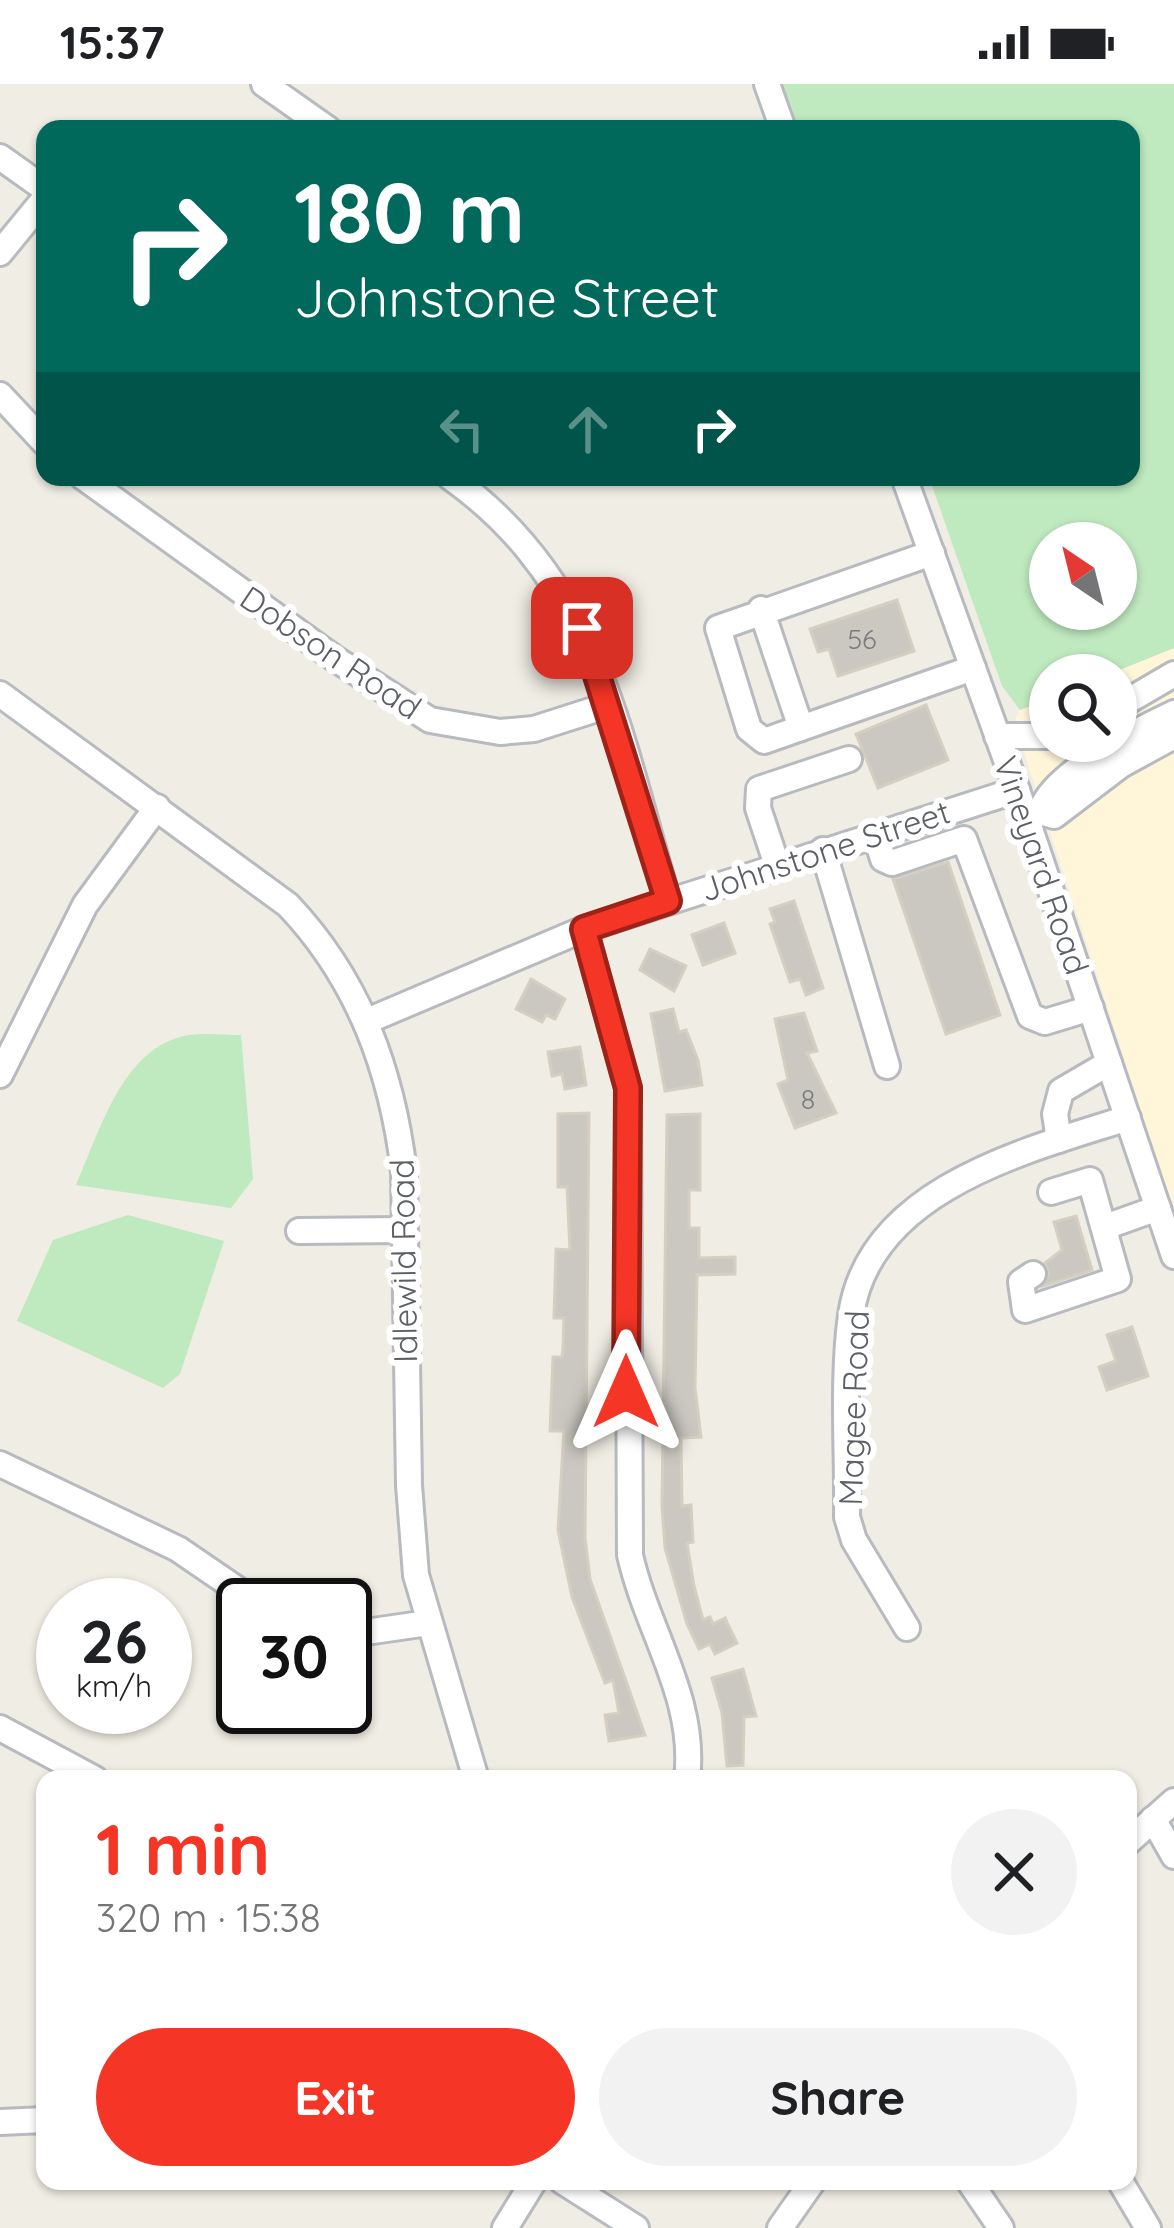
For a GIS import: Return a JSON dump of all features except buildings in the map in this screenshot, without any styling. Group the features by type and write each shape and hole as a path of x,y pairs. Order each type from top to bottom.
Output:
{"street":[{"path":"265,84 315,120"},
{"path":"767,84 779,120"},
{"path":"0,157 36,182"},
{"path":"0,254 36,209"},
{"path":"0,395 36,433"},
{"name":"Dobson Road","path":"95,486 334,658 430,720 500,732 534,729 609,705"},
{"path":"462,486 504,521 549,572 593,651 668,901"},
{"name":"Vineyard Road","path":"907,486 1017,790 1034,816 1091,1008 1174,1256"},
{"path":"932,553 725,622 717,635 755,736 764,741 973,668"},
{"path":"761,609 801,728"},
{"path":"1137,696 1174,674"},
{"name":"Idlewild Road","path":"0,694 288,905 318,937 367,1021 399,1126 416,1575 473,1770"},
{"path":"1034,816 1050,791 1127,737 1174,713"},
{"path":"997,736 1029,736"},
{"path":"1034,816 1054,816 1121,765 1174,736"},
{"path":"777,865 758,808 759,789 849,759"},
{"name":"Johnstone Street","path":"367,1021 584,929 1017,790"},
{"path":"0,1075 85,904 157,808"},
{"path":"875,833 883,859 892,862 964,839 1030,1016 1045,1022 1091,1008"},
{"path":"823,850 887,1066"},
{"path":"584,929 628,1088 630,1555 640,1597 686,1713 687,1770"},
{"path":"1059,1140 1055,1114 1061,1091 1109,1064"},
{"name":"Magee Road","path":"907,1628 854,1540 847,1517 851,1314 862,1276 879,1250 943,1188 979,1167 1128,1118"},
{"path":"1033,1274 1021,1282 1025,1310 1118,1279 1090,1180 1051,1192"},
{"path":"1105,1227 1158,1208"},
{"path":"299,1231 404,1230"},
{"path":"0,1464 178,1549 220,1578"},
{"path":"372,1631 428,1623"},
{"path":"0,1728 77,1770"},
{"path":"1137,1834 1174,1801"},
{"path":"1153,1819 1174,1856"},
{"path":"0,2122 36,2120"},
{"path":"505,2228 528,2190"},
{"path":"576,2190 636,2228"},
{"path":"780,2228 807,2190"},
{"path":"975,2190 1001,2228"},
{"path":"1125,2190 1148,2228"}],"shaded area":[{"path":"1174,648 1174,1211 1014,722 1020,710 1029,706 1029,762 1137,762 1137,663"}],"green space":[{"path":"779,84 1174,84 1174,648 1137,663 1137,654 1029,654 1029,706 1020,710 1002,686 932,486 1140,486 1140,120 791,120"},
{"path":"241,1035 253,1179 231,1208 76,1185 115,1097 144,1058 184,1036"},
{"path":"128,1215 224,1241 180,1374 163,1388 17,1321 53,1240"}],"route":[{"path":"582,628 668,901 584,929 628,1088 626,1392"}]}
